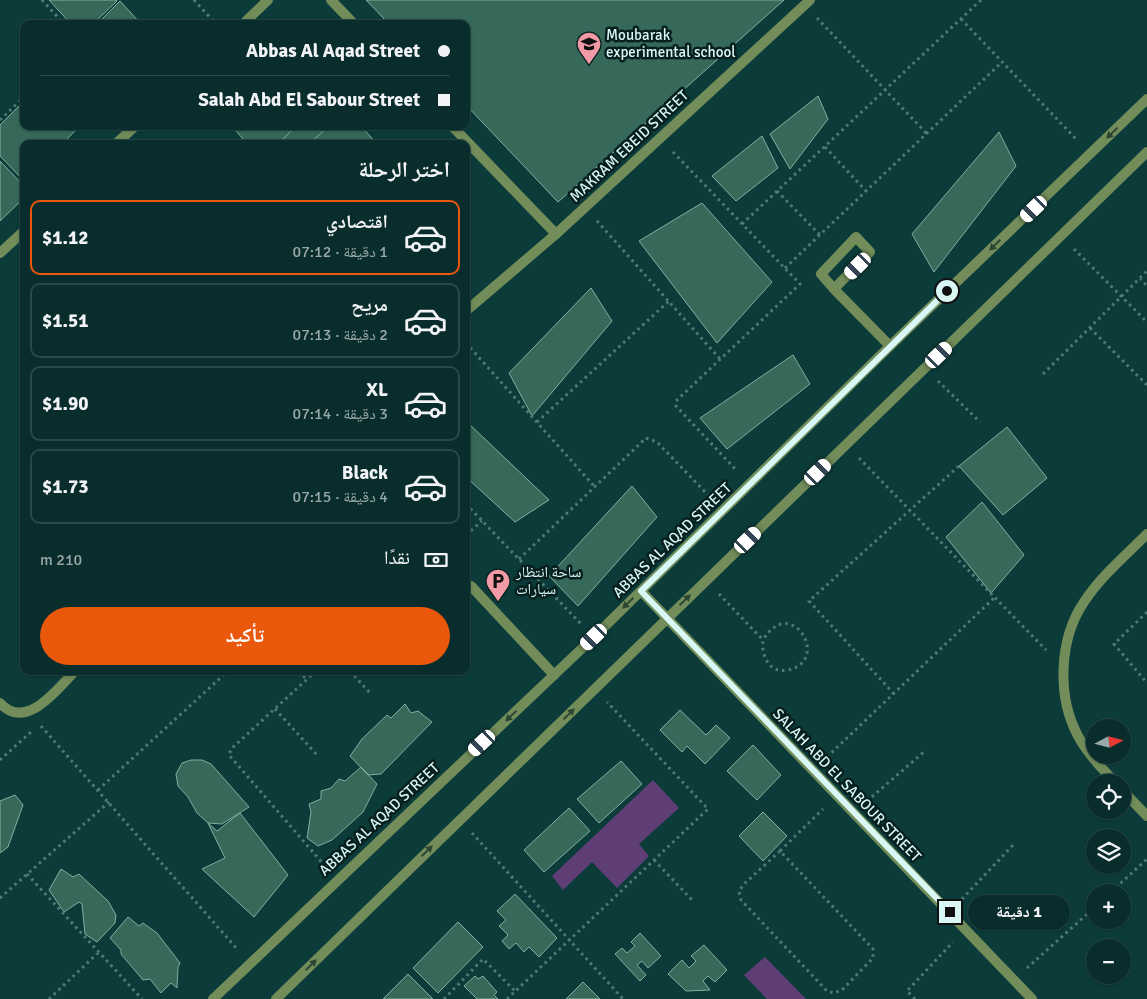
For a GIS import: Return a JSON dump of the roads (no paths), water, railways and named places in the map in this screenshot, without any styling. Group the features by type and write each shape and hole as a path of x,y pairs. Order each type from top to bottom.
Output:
{"street":[{"path":"247,20 268,0"},
{"path":"331,0 350,20"},
{"name":"MAKRAM EBEID STREET","path":"470,308 556,234 807,2"},
{"name":"ABBAS AL AQAD STREET","path":"214,999 337,879 594,637 890,346 1147,98"},
{"path":"120,140 131,130"},
{"path":"456,130 465,140"},
{"path":"470,145 556,234"},
{"path":"276,999 1147,152"},
{"path":"0,253 20,235"},
{"path":"834,289 870,252 856,238 821,274 834,289 890,346"},
{"path":"1107,774 1096,763 1077,734 1066,702 1063,668 1069,634 1083,603 1105,576 1147,534"},
{"path":"471,586 554,675"},
{"name":"SALAH ABD EL SABOUR STREET","path":"641,591 1032,999"},
{"path":"0,703 15,713 29,712 71,675"},
{"path":"1131,799 1147,816"}],"place":[{"name":"Moubarak experimental school","path":"589,65"},
{"name":"ساحة انتظار سيارات","path":"498,602"}]}
